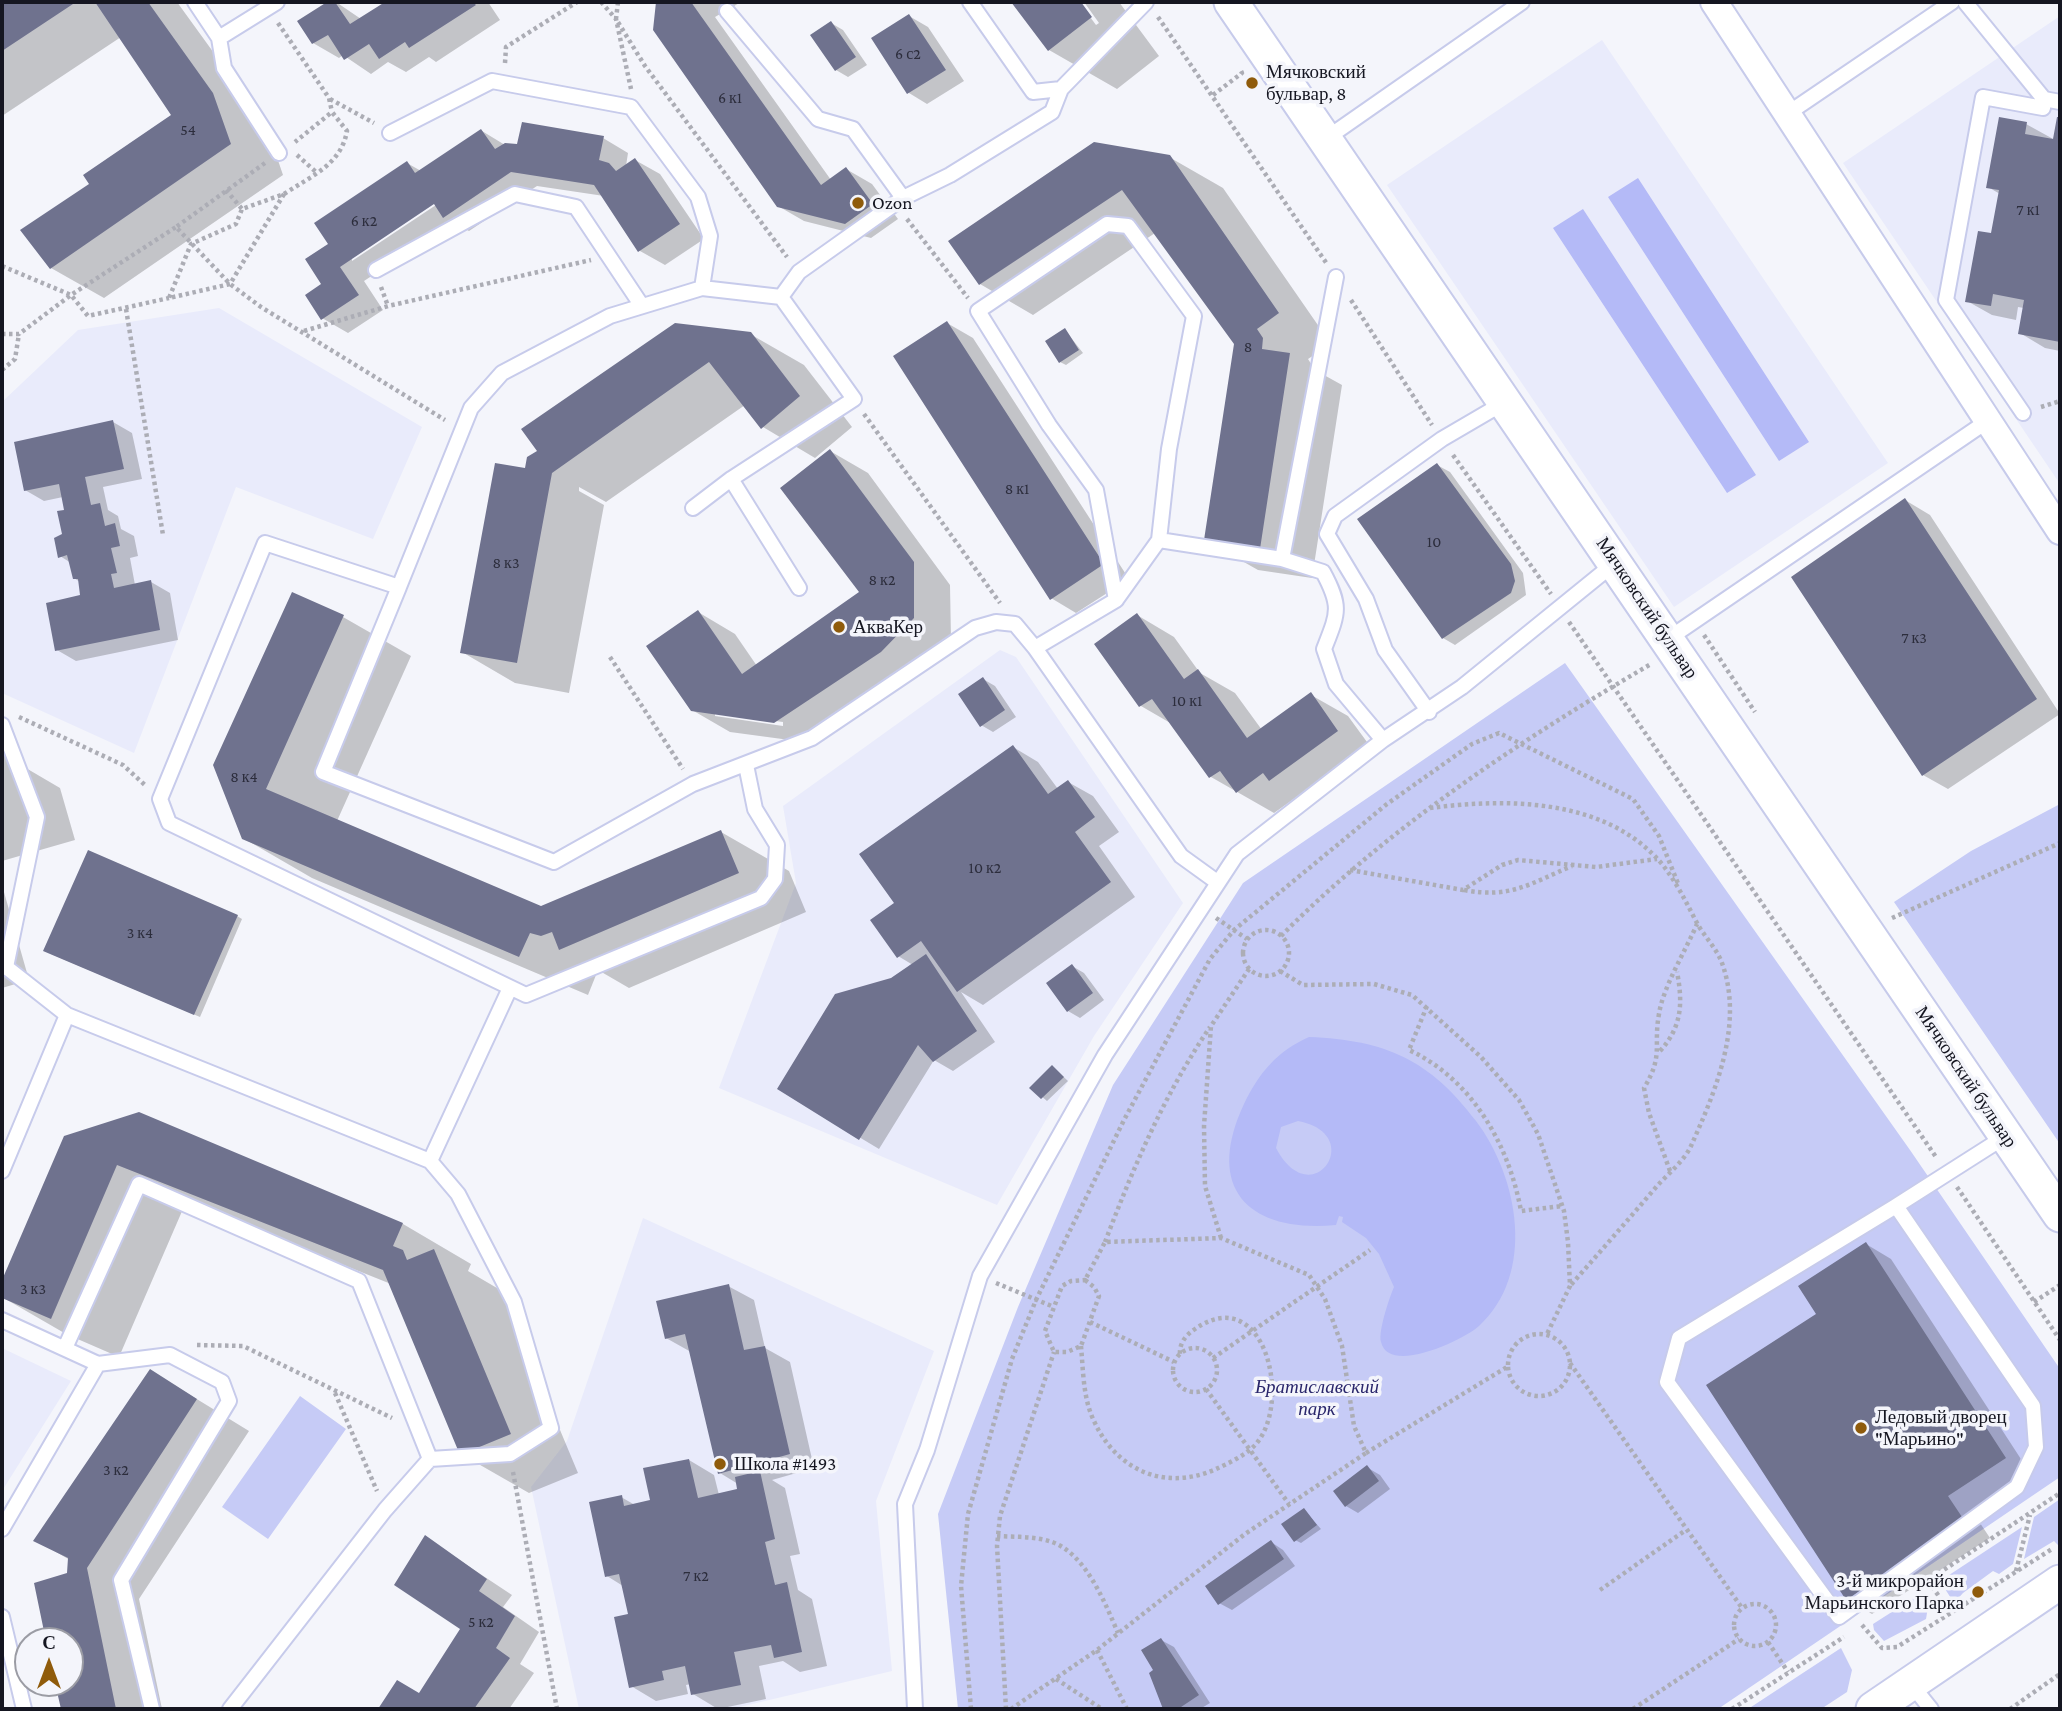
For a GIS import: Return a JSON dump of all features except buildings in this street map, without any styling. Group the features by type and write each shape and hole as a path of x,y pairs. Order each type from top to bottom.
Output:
{"street":[{"name":"Мячковский бульвар","path":"1231,2 1507,401 2060,1215"},
{"path":"1714,2 1986,422 2060,531"},
{"path":"1873,1709 1921,1696 2060,1582"}],"lane":[{"path":"195,2 219,38 224,68 279,153"},
{"path":"970,2 1033,92 1061,89"},
{"path":"781,297 799,272 900,201 950,175 1052,112 1061,89 1146,2"},
{"path":"1327,138 1522,2"},
{"path":"1787,114 1952,2"},
{"path":"1965,2 2045,99 2060,102"},
{"path":"219,38 272,5"},
{"path":"727,11 818,119 853,129 900,201"},
{"path":"390,133 492,81 631,107 698,197 710,236 702,288"},
{"path":"2024,413 1945,300 1983,97 2043,108 2045,99"},
{"path":"376,270 515,194 576,207 642,306"},
{"path":"1035,648 1116,600 1159,541 1169,449 1194,316 1128,226 1107,224 978,311 1049,425 1096,489 1116,600"},
{"path":"1282,559 1336,277"},
{"path":"693,508 731,479 854,399 781,297 702,288 610,316 502,373 471,408 461,430 323,772 554,862 693,784 812,738 975,628 996,622 1015,624 1035,648 1181,856 1217,882"},
{"path":"1429,712 1385,650 1366,599 1327,534 1335,516 1442,439 1507,401"},
{"path":"1668,639 1986,422"},
{"path":"731,479 799,588"},
{"path":"1159,541 1282,559 1323,572 1336,597 1335,620 1324,649 1336,684 1383,740"},
{"path":"399,587 265,543 160,799 169,823 526,995 761,898 775,880 777,845 755,809 746,765"},
{"path":"915,1709 905,1504 927,1450 980,1276 1105,1055 1237,854 1383,740 1429,712 1616,562"},
{"path":"2,725 37,817 4,967 67,1015 430,1161 458,1194 514,1302 551,1428 510,1454 430,1460 385,1510 225,1708"},
{"path":"430,1161 510,988"},
{"path":"2,1171 67,1015"},
{"path":"1896,1206 2033,1406 2036,1447 2017,1487 1839,1617 1667,1382 1679,1338 2007,1136"},
{"path":"65,1348 139,1184 359,1281 430,1460"},
{"path":"2,1320 98,1364 170,1355 222,1382 229,1401 121,1580 152,1709"},
{"path":"2,1529 98,1364"},
{"path":"2,1617 24,1709"}],"path":[{"path":"503,83 506,47 577,2"},
{"path":"601,2 617,19 645,66 799,272"},
{"path":"618,2 617,19 632,98 631,107"},
{"path":"169,298 191,244 236,224 242,209 284,194 333,163 344,146 347,131 332,113 329,98 272,5"},
{"path":"1213,95 1242,73 1235,62"},
{"path":"329,98 390,133"},
{"path":"316,172 288,147 332,113"},
{"path":"2,334 19,334 71,295 176,227 279,153"},
{"path":"226,190 242,209"},
{"path":"2,267 71,295 88,316 230,284 284,194"},
{"path":"900,201 978,311"},
{"path":"176,227 230,284 261,307 461,430"},
{"path":"303,332 388,306 609,256"},
{"path":"126,309 163,534"},
{"path":"2,370 15,359 19,334"},
{"path":"854,399 1015,624"},
{"path":"1560,607 1611,687 2060,1340"},
{"path":"610,657 693,784"},
{"path":"1281,936 1349,870 1430,808 1591,699"},
{"path":"2,725 9,712 123,765 160,799"},
{"path":"971,1709 961,1586 968,1514 1012,1359 1036,1300 1124,1120 1210,959 1234,930 1387,804 1472,744 1499,733 1633,799 1659,836 1698,924 1722,961 1730,996 1728,1041 1718,1081 1689,1150 1570,1286 1547,1335"},
{"path":"1430,808 1481,802 1524,802 1559,808 1605,823 1657,859 1679,886"},
{"path":"1892,918 2060,843"},
{"path":"1464,890 1502,864 1518,860 1596,867 1657,859"},
{"path":"1349,870 1485,894 1507,893 1525,888 1574,865"},
{"path":"1203,909 1247,939"},
{"path":"1659,1052 1658,1014 1698,924"},
{"path":"1270,930 1281,936 1288,947 1287,960 1280,971 1270,976 1259,975 1249,969 1244,960 1243,949 1247,939 1258,932 1270,930"},
{"path":"1085,1280 1105,1242 1139,1153 1172,1084 1249,969"},
{"path":"1670,1171 1644,1093 1659,1052 1676,1031 1680,1018 1677,970"},
{"path":"1280,971 1304,985 1352,982 1390,987 1412,995 1481,1057 1519,1100 1538,1134 1562,1206 1568,1242 1570,1286"},
{"path":"1427,1006 1409,1050 1422,1056 1460,1086 1490,1126 1510,1168 1521,1211 1562,1206"},
{"path":"1211,1026 1204,1126 1205,1185 1221,1238"},
{"path":"1105,1242 1221,1238 1309,1275 1325,1298 1342,1346 1354,1426 1366,1453"},
{"path":"1213,1358 1370,1250"},
{"path":"980,1276 1054,1307"},
{"path":"1006,1709 997,1536 1004,1495 1054,1352 1045,1331 1062,1286 1071,1280 1085,1280 1094,1287 1098,1296 1081,1346 1092,1416 1111,1447 1137,1471 1160,1479 1214,1470 1250,1450 1264,1431 1272,1410 1274,1391 1269,1368 1253,1331 1240,1320 1227,1317 1210,1320 1184,1338 1180,1355"},
{"path":"2034,1301 2060,1286"},
{"path":"1089,1322 1174,1362"},
{"path":"1570,1363 1566,1382 1559,1389 1541,1396 1531,1396 1514,1385 1507,1367 1508,1356 1519,1340 1528,1335 1547,1335 1559,1340 1567,1350 1570,1363 1742,1608"},
{"path":"189,1345 243,1346 419,1431"},
{"path":"1054,1352 1067,1352 1081,1346"},
{"path":"1197,1348 1213,1358 1217,1372 1206,1389 1196,1392 1180,1386 1175,1379 1174,1362 1180,1355 1197,1348"},
{"path":"1012,1709 1097,1650 1245,1534 1366,1453 1507,1367"},
{"path":"1206,1389 1289,1504"},
{"path":"335,1392 385,1510"},
{"path":"510,1454 556,1709"},
{"path":"2016,1572 2030,1514"},
{"path":"1600,1590 1686,1530"},
{"path":"997,1536 1034,1538 1061,1546 1073,1556 1098,1590 1118,1633"},
{"path":"1862,1625 1882,1648 1897,1647 2052,1549"},
{"path":"1928,1581 1951,1613"},
{"path":"1760,1605 1775,1616 1774,1635 1768,1642 1750,1646 1739,1639 1734,1623 1742,1608 1760,1605"},
{"path":"1633,1709 1739,1639"},
{"path":"1768,1642 1788,1672"},
{"path":"1097,1650 1128,1709"},
{"path":"2010,1709 2060,1674"},
{"path":"1056,1679 1102,1709"}],"shaded area":[{"path":"2060,16 2060,484 1843,163"},
{"path":"1602,40 1888,463 1674,607 1387,185"},
{"path":"1638,178 1809,442 1779,461 1608,197"},
{"path":"1583,209 1756,475 1727,493 1553,228"},
{"path":"219,308 422,427 373,539 236,487 134,753 2,693 2,402 78,330"},
{"path":"1000,650 1016,657 1183,903 1094,1036 997,1205 719,1088 796,883 783,806"},
{"path":"1309,1037 1336,1039 1384,1049 1404,1057 1423,1068 1459,1100 1491,1144 1511,1197 1515,1225 1514,1253 1509,1280 1497,1305 1479,1326 1459,1339 1428,1352 1412,1355 1398,1356 1387,1352 1381,1342 1381,1330 1394,1287 1379,1254 1366,1238 1342,1222 1343,1217 1339,1216 1336,1225 1305,1226 1279,1221 1258,1213 1242,1199 1233,1182 1229,1160 1233,1134 1256,1082 1278,1056","holes":["1298,1121 1319,1129 1329,1140 1331,1153 1327,1165 1317,1173 1304,1174 1290,1167 1276,1148 1281,1127"]},
{"name":"Школа #1493","path":"643,1218 934,1351 876,1501 892,1671 731,1709 579,1709 531,1487 567,1441"},
{"path":"2,1348 71,1381 2,1491"}],"green space":[{"name":"Братиславский парк","path":"1565,663 1910,1150 2060,1369 2060,1477 1718,1709 958,1709 938,1514 1018,1307 1113,1085 1243,883"},
{"path":"2060,804 2060,1144 1894,902 1971,851"},
{"path":"300,1396 346,1429 268,1539 222,1507"},
{"path":"2060,1499 2060,1547 2054,1541 2024,1559 2034,1517"},
{"path":"2022,1527 2013,1564 1999,1574 1993,1571 1954,1603 1940,1581"},
{"path":"1920,1594 1928,1607 1926,1619 1884,1641 1874,1630 1873,1624"},
{"path":"1841,1648 1852,1670 1847,1692 1821,1709 1748,1709"}],"place":[{"name":"Мячковский бульвар, 8","path":"1252,83"},
{"name":"Ozon","path":"858,203"},
{"name":"АкваКер","path":"839,627"},
{"name":"Ледовый дворец \"Марьино\"","path":"1861,1428"},
{"name":"Школа #1493","path":"720,1464"},
{"name":"3-й микрорайон Марьинского Парка","path":"1978,1592"}]}
